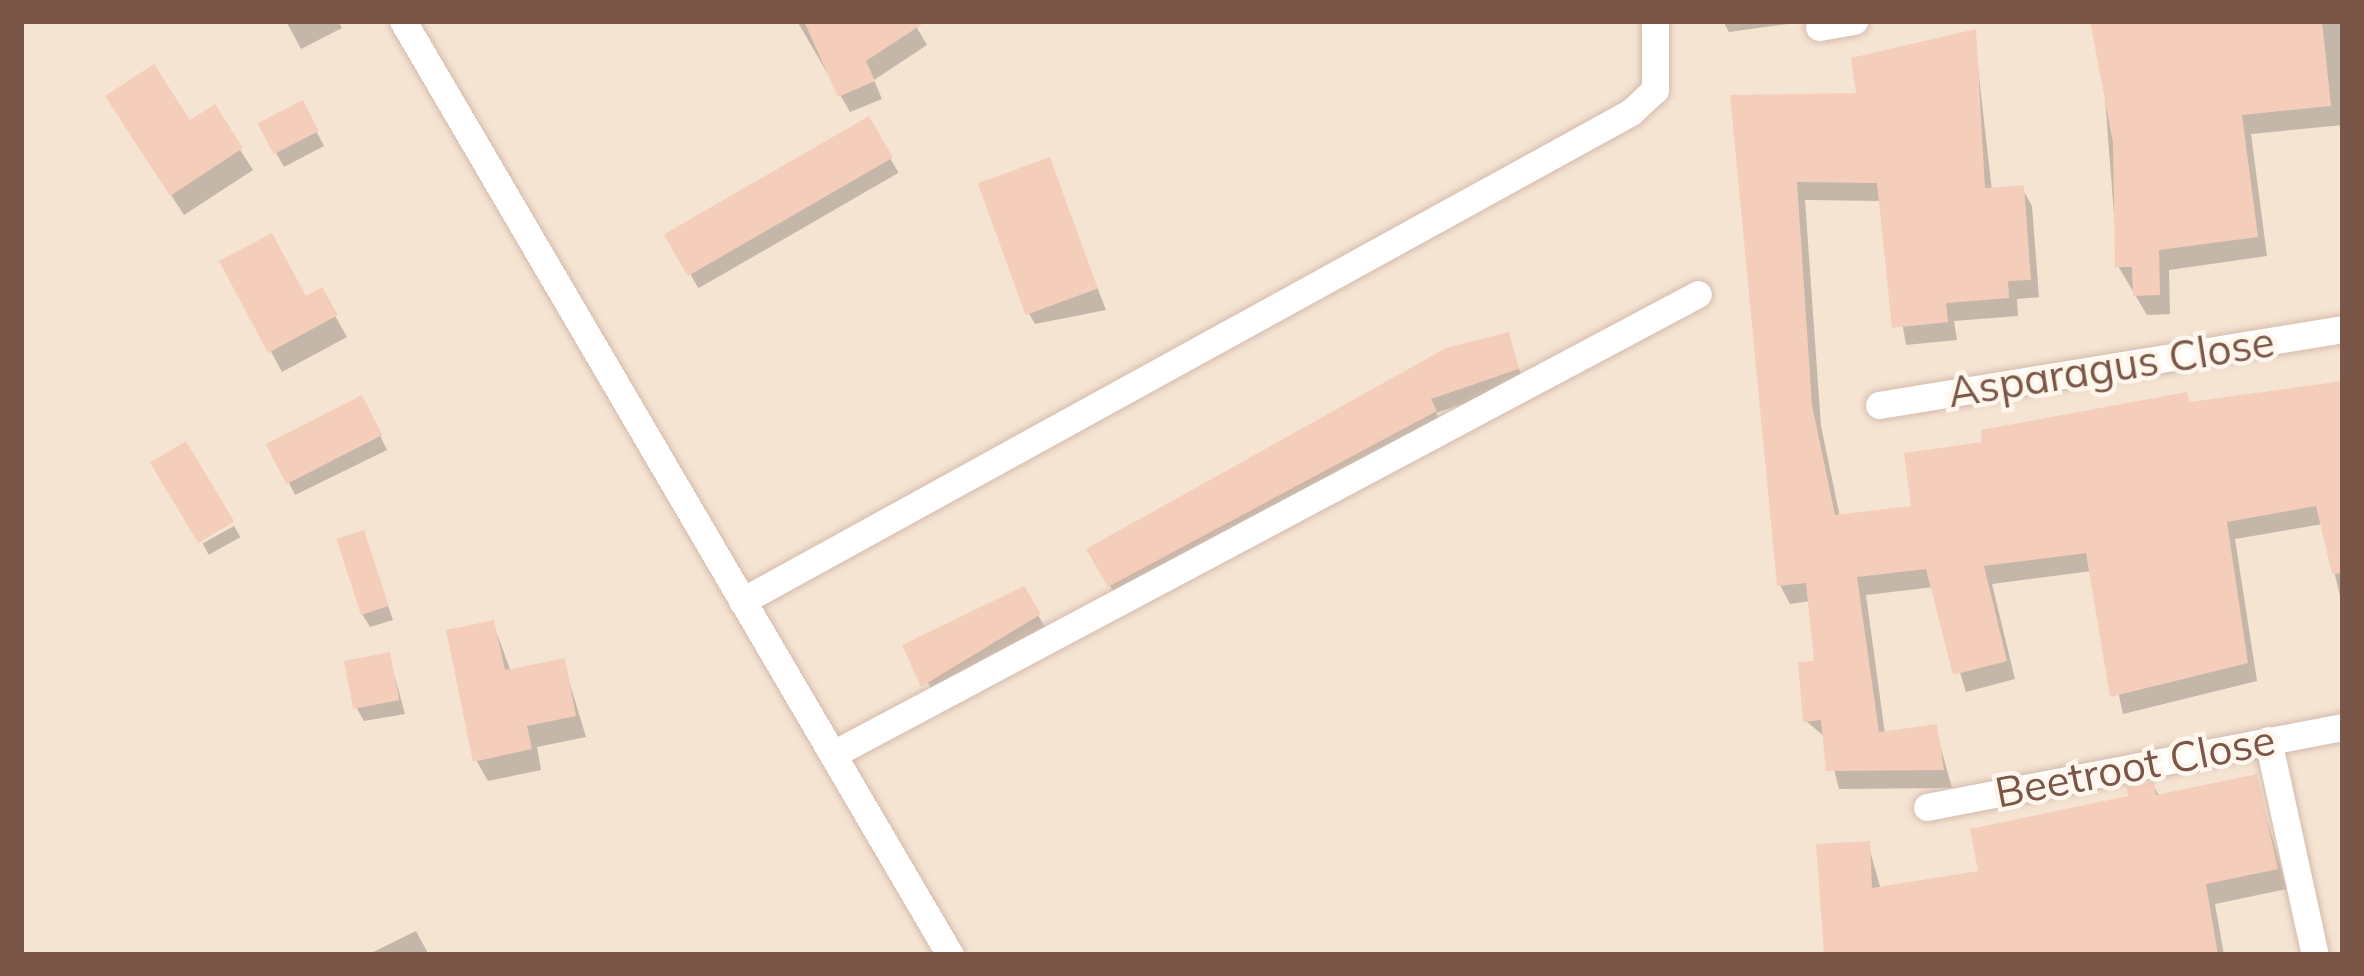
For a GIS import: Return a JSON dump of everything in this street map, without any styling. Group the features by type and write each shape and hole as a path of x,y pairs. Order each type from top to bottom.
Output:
{"street":[{"path":"404,21 742,601 836,752 950,955"},
{"path":"742,601 1631,112 1654,90 1654,21"},
{"path":"1819,27 1854,21"},
{"path":"836,752 1698,293"},
{"name":"Asparagus Close","path":"1880,404 2343,329"},
{"name":"Beetroot Close","path":"1927,807 2343,727"},
{"path":"2268,740 2315,955"}],"shaded area":[{"path":"21,21 2343,21 2343,955 21,955"}],"building":[{"path":"804,21 927,21 866,61 875,81 838,97"},
{"path":"2090,21 2322,21 2331,106 2242,115 2258,237 2159,250 2160,295 2133,296 2132,267 2115,267 2113,143"},
{"path":"1976,29 1985,188 2024,185 2031,280 2008,281 2009,298 1946,303 1948,322 1892,328 1877,183 1797,182 1812,405 1835,515 1911,506 1904,453 1982,442 1981,430 2187,392 2189,402 2343,381 2343,573 2332,574 2316,506 2227,522 2248,663 2110,697 2086,553 1984,566 2007,661 1953,675 1926,569 1857,577 1879,732 1937,724 1944,770 1826,771 1821,720 1803,722 1798,662 1814,661 1806,583 1777,586 1730,95 1856,93 1851,58"},
{"path":"154,64 190,120 215,104 243,148 170,196 105,96"},
{"path":"303,100 319,131 273,154 258,123"},
{"path":"869,116 893,158 688,276 664,234"},
{"path":"1050,157 1098,289 1026,315 978,183"},
{"path":"272,233 306,296 322,287 338,315 268,353 219,261"},
{"path":"1509,332 1519,369 1431,399 1437,411 1108,587 1086,549 1446,348"},
{"path":"362,395 382,435 286,484 266,444"},
{"path":"186,441 234,522 198,543 150,463"},
{"path":"364,530 389,606 361,615 336,539"},
{"path":"1024,586 1041,614 921,687 902,645"},
{"path":"494,620 505,670 565,658 576,716 527,726 532,749 473,762 446,630"},
{"path":"390,652 399,700 353,709 344,661"},
{"path":"2257,774 2278,869 2206,884 2218,955 1824,955 1816,844 1870,841 1872,888 1978,871 1970,829 2128,796 2126,787 2154,782 2156,795"}]}
